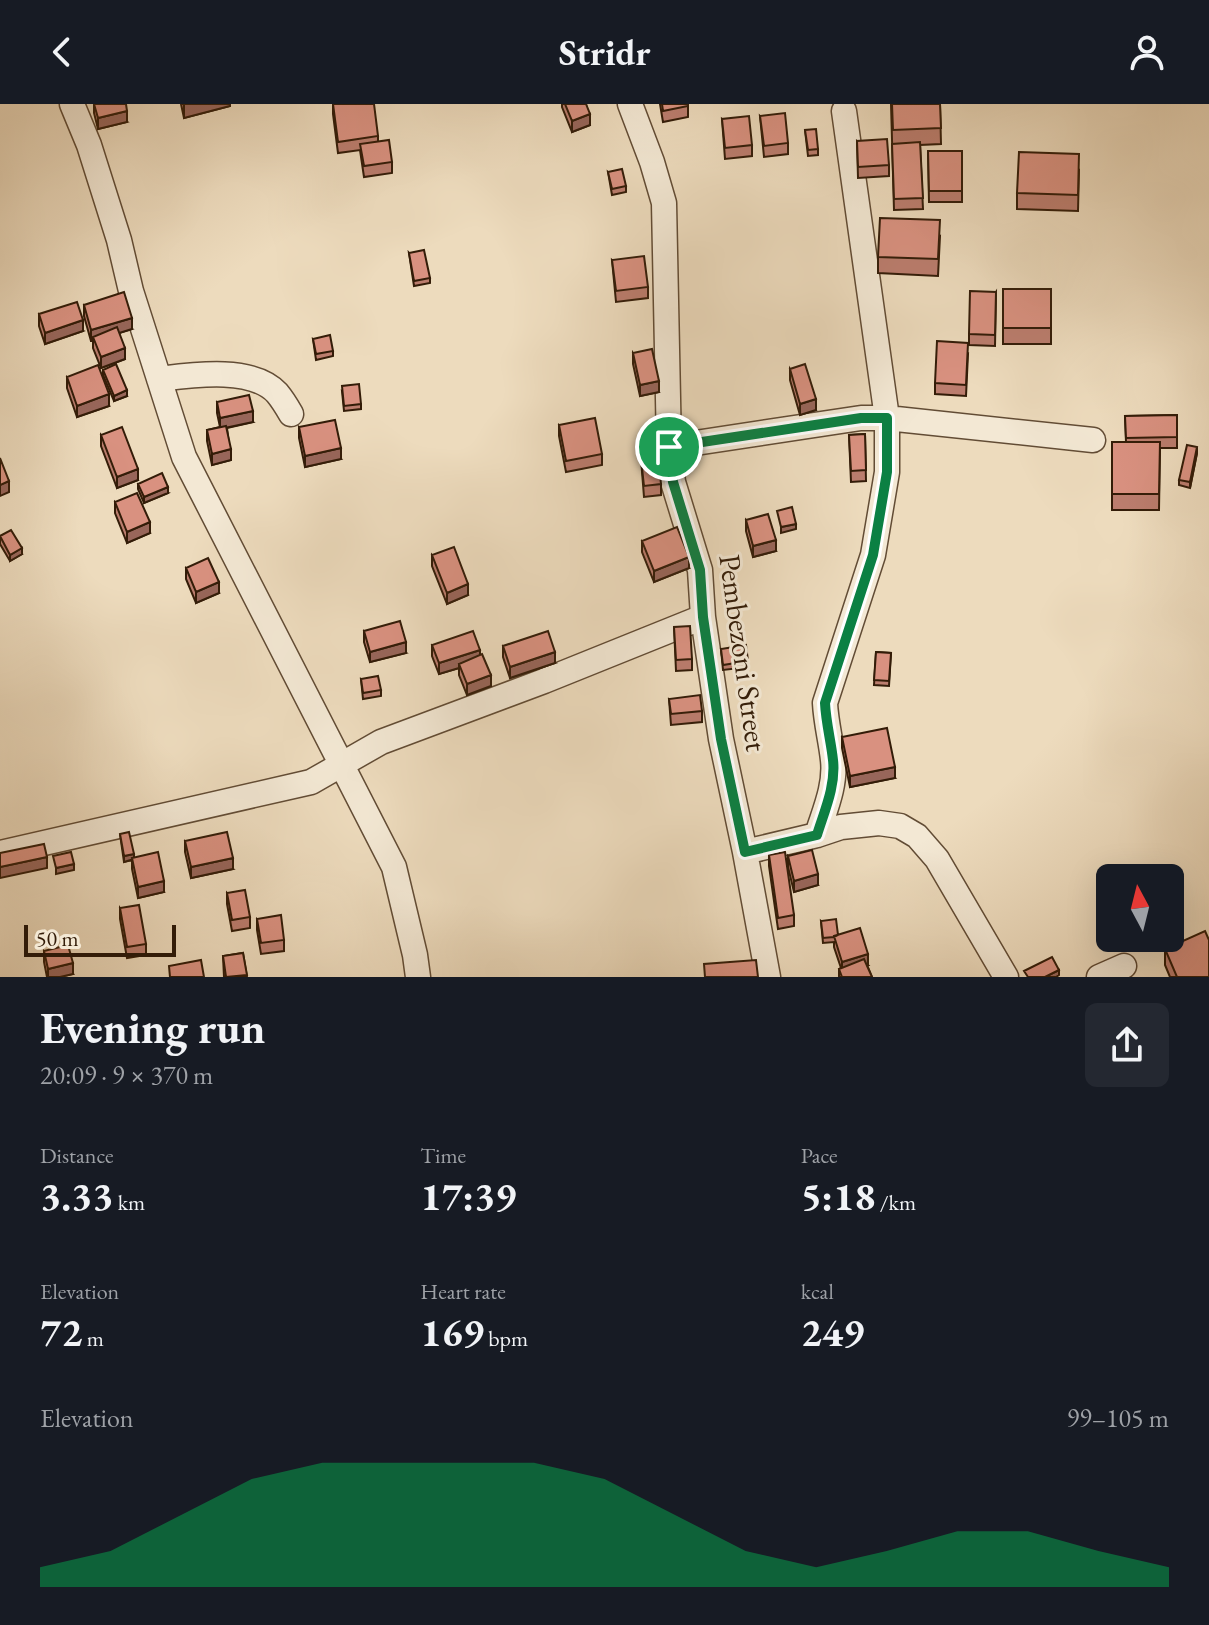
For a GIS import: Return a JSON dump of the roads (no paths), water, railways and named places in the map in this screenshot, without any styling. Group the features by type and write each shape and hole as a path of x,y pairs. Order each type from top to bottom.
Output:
{"street":[{"path":"72,104 89,145 184,457 394,867 418,977"},
{"name":"Pembezoni Street","path":"630,104 664,203 669,447 673,482 700,570 703,617 721,739 768,977"},
{"path":"817,835 832,787 834,762 826,726 825,703 873,555 887,472 887,418 844,111"},
{"path":"159,379 196,374 255,379 275,390 291,414"},
{"path":"669,447 861,418 887,418 1093,440"},
{"path":"0,853 311,782 381,742 703,617"},
{"path":"745,852 841,827 879,823 900,826 917,836 937,859 1006,977"},
{"path":"1099,977 1124,966"}]}
